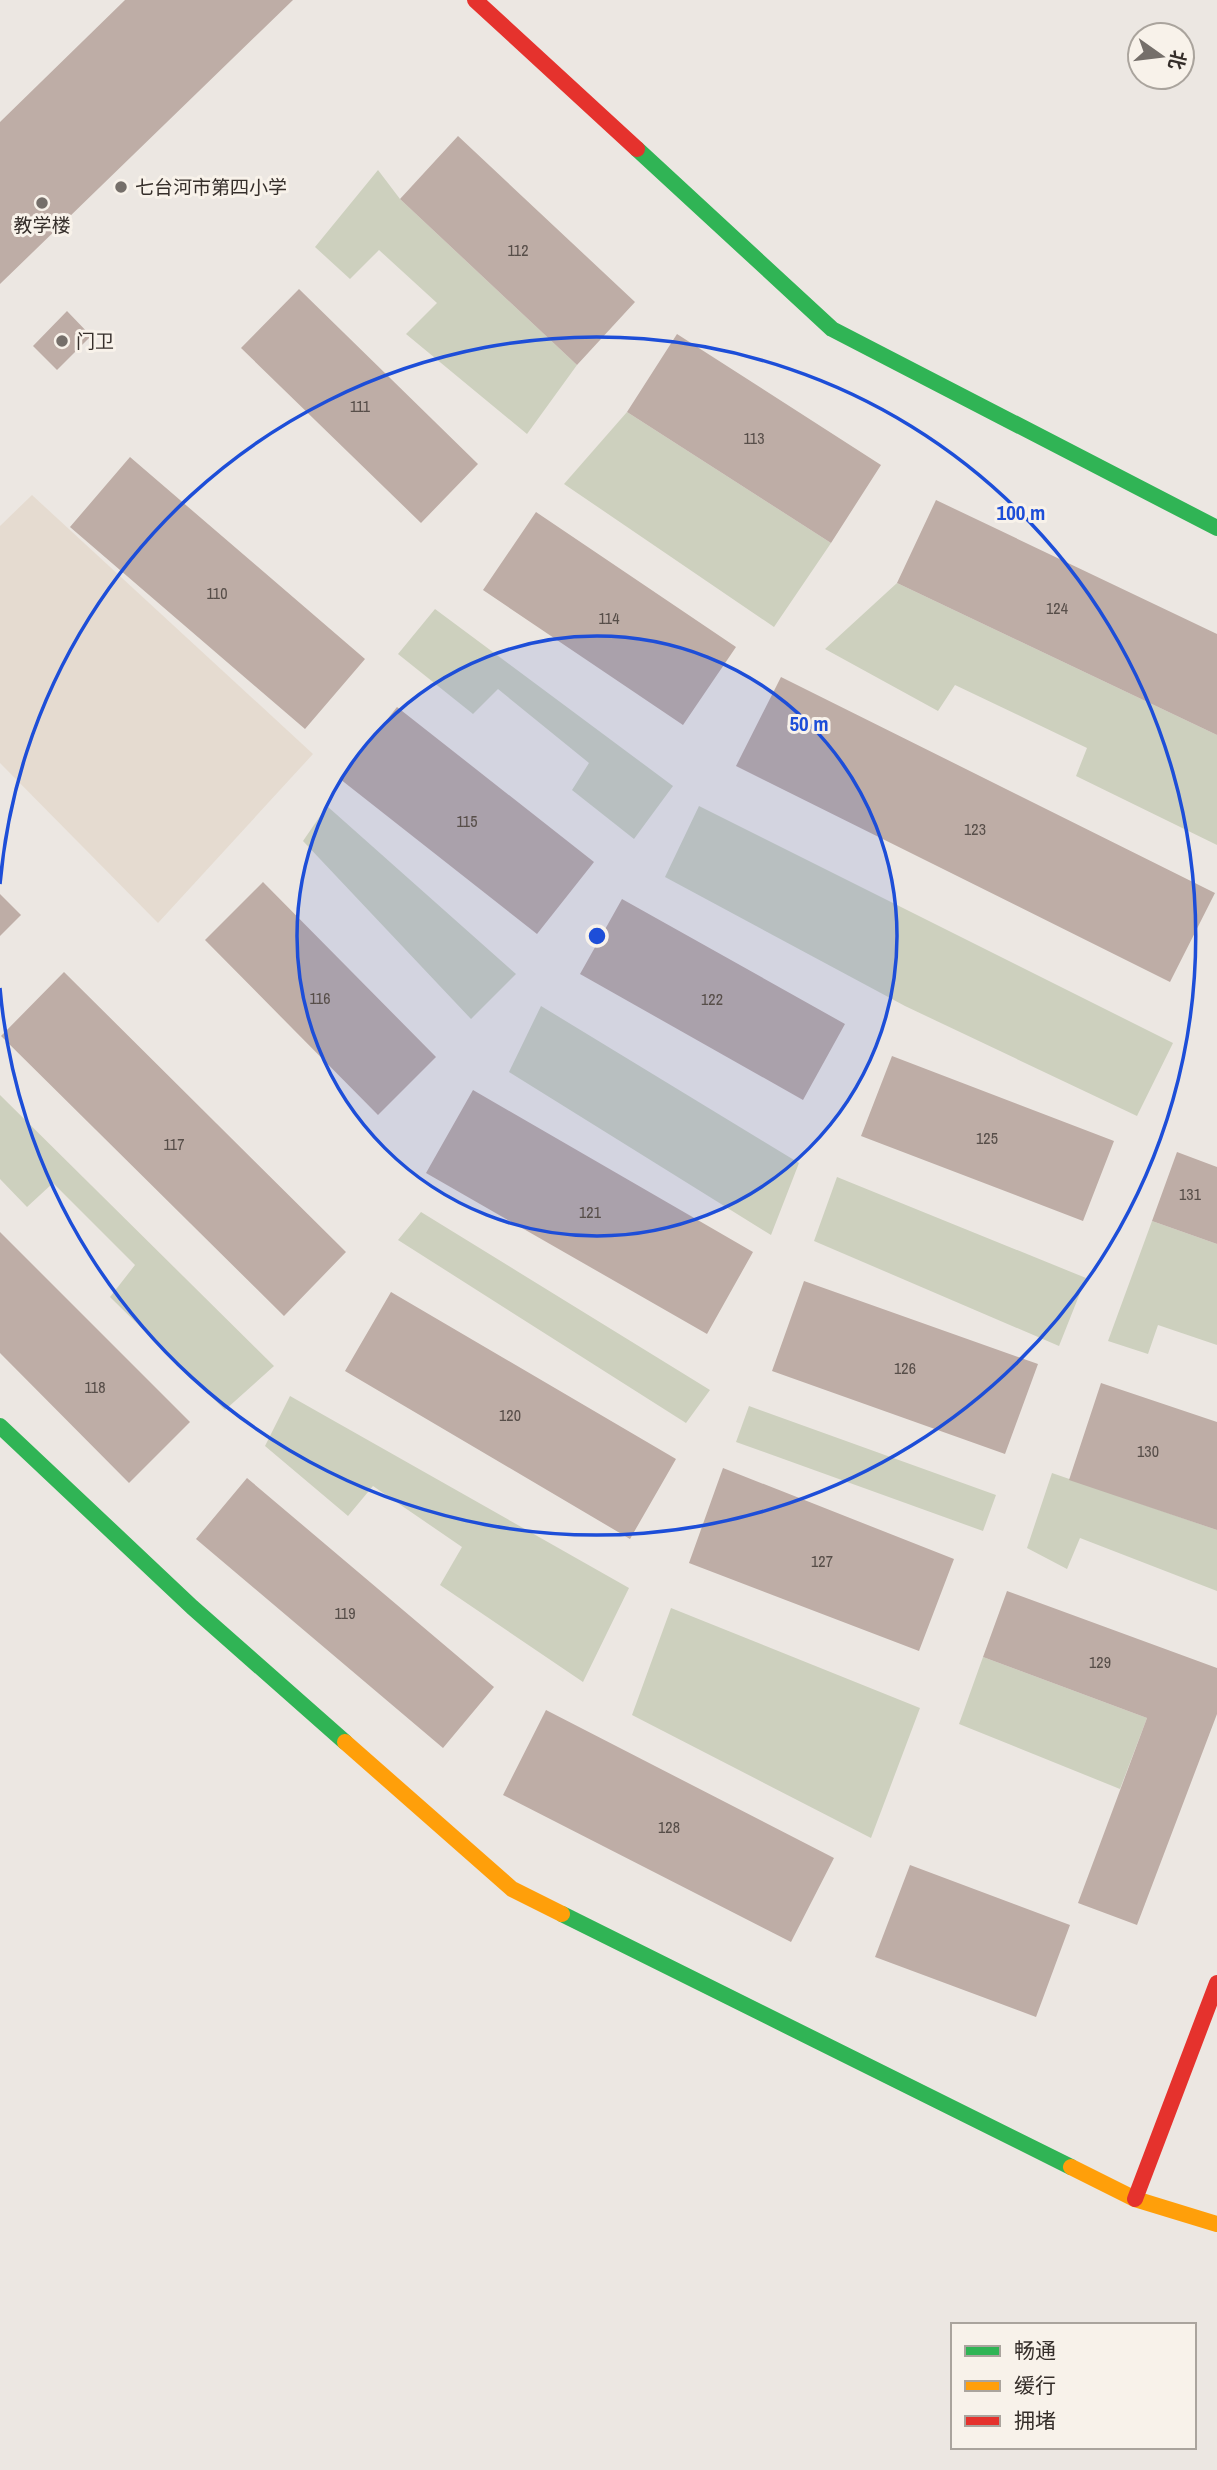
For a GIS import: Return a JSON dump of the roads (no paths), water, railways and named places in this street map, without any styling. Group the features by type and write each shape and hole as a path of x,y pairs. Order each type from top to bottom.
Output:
{"street":[{"path":"475,0 832,329 1217,528"},
{"path":"0,1426 192,1607 512,1889 1135,2199 1217,2224"},
{"path":"1135,2199 1217,1983"}],"place":[{"name":"七台河市第四小学","path":"121,187"},
{"name":"教学楼","path":"42,203"},
{"name":"门卫","path":"62,341"}]}
